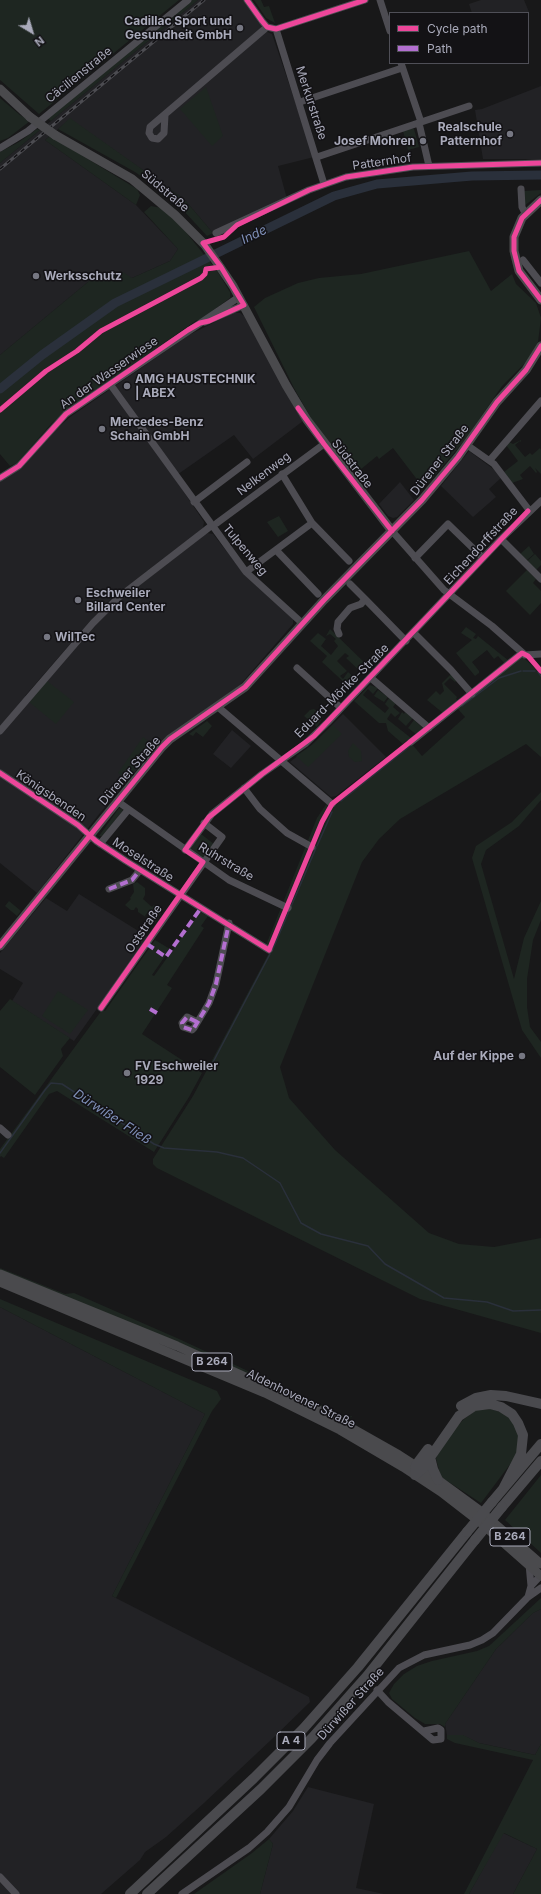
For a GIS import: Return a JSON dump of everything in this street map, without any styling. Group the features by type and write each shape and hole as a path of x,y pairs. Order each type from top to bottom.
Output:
{"highway":[{"path":"417,1470 454,1412 471,1400 482,1396 501,1395 541,1404"},
{"path":"417,1470 430,1457 456,1420 467,1409 483,1404 501,1407 512,1414 518,1423 522,1431 523,1442 519,1458 503,1489"},
{"name":"A 4","path":"130,1894 254,1778 303,1729 358,1667 467,1532 541,1444"},
{"path":"430,1457 438,1480"},
{"name":"A 4","path":"147,1894 260,1789 312,1738 367,1676 475,1540 541,1461"}],"main road":[{"name":"Südstraße","path":"0,90 30,117 55,135 132,179 176,215 205,246 219,264 239,296 298,408 324,444 392,531"},
{"path":"541,200 525,213 519,223 514,237 515,257 524,278 541,300"},
{"name":"Dürener Straße","path":"0,946 117,801 170,739 245,687 302,623 348,581 392,531 422,500 467,445 497,402 533,361 541,346"},
{"name":"Aldenhovener Straße","path":"0,1274 177,1346 323,1412 417,1470 481,1522 541,1575"},
{"name":"Aldenhovener Straße","path":"0,1282 265,1393 438,1480 479,1510 541,1564"}],"street":[{"name":"Cäcilienstraße","path":"0,148 28,131 188,0"},
{"path":"247,0 267,27 276,29 365,0"},
{"path":"380,0 389,28"},
{"path":"165,115 267,27"},
{"name":"Merkurstraße","path":"276,29 300,102 324,184"},
{"path":"300,102 402,65 420,122"},
{"name":"Patternhof","path":"317,158 469,106"},
{"name":"Patternhof","path":"420,122 429,166"},
{"name":"Patternhof","path":"216,233 324,184 367,173 429,166 541,163"},
{"path":"521,189 522,207 525,213"},
{"path":"523,260 541,283"},
{"name":"An der Wasserwiese","path":"0,478 19,466 66,414 239,296"},
{"name":"An der Wasserwiese","path":"200,323 209,321 244,305"},
{"name":"Tulpenweg","path":"110,384 194,502 214,524 246,572 302,623"},
{"path":"490,460 541,401"},
{"name":"Nelkenweg","path":"214,524 324,444"},
{"path":"467,445 490,460 530,510"},
{"path":"194,502 247,462"},
{"path":"282,474 312,523 349,561"},
{"name":"Eichendorffstraße","path":"449,595 501,539 541,500"},
{"path":"246,572 312,523"},
{"path":"0,731 92,623 119,597 214,524"},
{"path":"415,558 448,524 483,558"},
{"path":"392,531 449,595 492,626 525,654 541,655"},
{"path":"501,539 541,579"},
{"path":"276,550 318,594"},
{"path":"339,634 337,629 338,622 350,608 361,604 365,599 348,581"},
{"name":"Eduard-Mörike-Straße","path":"185,850 212,814 244,788 305,744 371,678 449,595"},
{"name":"Eduard-Mörike-Straße","path":"365,599 406,641"},
{"path":"414,633 451,670 472,694"},
{"path":"411,742 525,654"},
{"path":"297,668 341,708"},
{"path":"371,678 429,728"},
{"path":"218,707 332,804"},
{"name":"Königsbenden","path":"0,773 78,825 89,836"},
{"path":"244,788 260,809 287,833 312,847"},
{"name":"Ruhrstraße","path":"117,801 229,880 288,908"},
{"name":"Dürener Straße","path":"100,844 128,810"},
{"name":"Oststraße","path":"101,1008 222,837 204,823"},
{"name":"Moselstraße","path":"89,836 140,870 229,923 269,950"},
{"path":"109,889 132,880 140,870"},
{"path":"198,1022 216,984 229,923"},
{"path":"0,1128 8,1135"},
{"path":"528,1597 531,1586 529,1563"},
{"path":"531,1586 541,1575"},
{"name":"Dürwißer Straße","path":"182,1894 248,1848 267,1832 289,1807 317,1760 399,1668 416,1658 470,1645 488,1636 528,1597 541,1588"},
{"path":"378,1690 388,1702 424,1731"},
{"path":"0,1877 16,1894"}],"shaded area":[{"path":"0,0 179,0 39,114 0,80"},
{"path":"192,0 198,0 51,121 47,118"},
{"path":"198,0 243,0 265,31 272,34 314,157 278,166 287,199 213,233 184,199 70,119 45,140 136,205 178,249 170,261 132,278 94,277 0,355 0,163"},
{"path":"254,0 261,0 264,7 269,6 275,23 266,18"},
{"path":"481,0 524,0 529,12 472,12 469,4"},
{"name":"Realschule Patternhof","path":"541,86 541,159 483,159 475,110 482,109"},
{"path":"206,87 223,136 212,146 180,109"},
{"path":"0,98 20,115 30,121 8,138 0,141"},
{"path":"70,118 184,199 213,233 207,236 182,209 155,186 135,172 58,129"},
{"path":"412,128 414,129 419,147 408,150 403,131"},
{"path":"37,129 40,130 0,163 0,152 19,142"},
{"path":"50,136 137,189 140,195 136,205 45,140"},
{"path":"541,190 541,193 524,206 524,191"},
{"path":"151,206 162,208 185,231 214,267 205,268 204,274 201,277 100,330 76,350 44,370 0,408 0,355 94,277 123,272 132,278 170,261 178,249 144,212"},
{"path":"469,251 491,291 512,274 516,284 536,303 541,318 538,342 528,360 502,386 465,440 426,486 422,486 393,448 379,459 377,456 355,474 327,442 311,418 294,388 254,307 265,298 298,283 319,278 361,274"},
{"path":"207,270 217,271 230,292 230,298 65,412 52,423 17,463 10,466 0,454 0,412 46,372 62,364 102,332 126,321 145,308 202,278"},
{"path":"233,313 240,313 244,316 303,421 253,459 234,435 174,477 204,522 203,528 112,598 25,696 30,701 96,625 120,600 207,533 213,534 246,576 293,618 293,624 239,686 162,740 100,813 37,893 0,863 0,481 21,469 70,417 189,335"},
{"path":"521,440 521,442 520,441 515,445 525,457 530,453 532,455 540,448 541,474 535,468 536,473 530,466 520,475 523,479 512,483 504,472 518,461 506,445 509,442 513,444"},
{"path":"469,451 502,477 489,489 496,497 473,517 441,486"},
{"path":"400,482 414,500 397,517 393,518 388,516 379,504"},
{"path":"279,516 288,531 278,537 267,522"},
{"path":"529,546 534,554 527,560 520,554"},
{"path":"535,554 541,561 541,565 536,570 527,561"},
{"path":"527,570 536,579 533,583 541,591 541,603 530,615 506,591"},
{"path":"466,627 476,634 473,638 476,639 478,636 509,661 505,664 498,656 494,659 487,650 472,662 479,671 479,673 475,676 456,653 472,640 461,633"},
{"path":"330,629 369,667 363,674 346,658 349,656 345,653 337,661 347,671 340,676 343,679 348,672 357,680 353,684 350,682 347,685 322,662 327,656 310,641 318,633 326,639 321,646 331,655 338,646 334,641 336,639 330,634 326,636"},
{"path":"521,657 541,674 541,757 526,744 400,819 379,839 362,862 280,1067 289,1098 335,1150 429,1233 459,1244 494,1247 541,1238 541,1333 420,1299 157,1168 153,1164 153,1159 193,1096 269,953 331,808 411,743 422,756 465,717 457,708"},
{"path":"451,674 457,680 455,682 450,678 444,684 459,701 443,713 427,700 436,691 440,695 444,691 442,683"},
{"path":"47,681 74,702 56,724 29,702"},
{"path":"370,685 378,688 373,694 368,689 363,695 385,713 389,708 385,704 389,698 396,703 393,707 400,713 395,717 391,713 387,719 411,738 403,744 388,731 386,723 379,723 354,701"},
{"path":"378,690 388,697 384,702 374,696"},
{"path":"314,709 323,717 317,727 304,716 310,710"},
{"path":"402,712 404,714 405,712 413,718 406,726 398,719"},
{"path":"343,714 386,757 336,796 331,797 290,762 313,744"},
{"path":"414,720 423,728 417,735 408,728"},
{"path":"207,721 212,726 203,737 196,732 193,736 189,734"},
{"path":"333,725 342,734 308,767 296,756 312,745"},
{"path":"232,730 251,746 231,768 213,754"},
{"path":"143,737 154,745 127,780 118,773"},
{"path":"353,743 361,751 362,761 355,762 349,757 348,751"},
{"path":"541,792 541,800 519,826 486,850 481,864 514,979 524,938 541,901 541,920 533,940 527,979 527,1007 530,1027 541,1042 541,1058 522,1030 472,858 476,846 512,822"},
{"path":"327,803 328,808 271,943 268,946 266,945 317,818"},
{"path":"119,808 123,809 122,812 102,836 99,836"},
{"path":"201,834 214,844 204,858 190,849"},
{"path":"137,882 145,888 145,895 143,899 152,907 154,905 162,911 155,923 147,913 145,916 147,918 138,912 136,907 134,910 131,910 125,905 131,899 130,898 134,892 133,884"},
{"path":"79,894 148,937 74,1041 12,1001 23,983 0,969 0,953 46,898 67,911"},
{"path":"9,901 21,911 17,916 5,906"},
{"path":"200,912 208,916 201,926 204,928 167,985 172,988 142,1034 202,1073 189,1097 154,1152 57,1091 49,1094 4,1158 1,1156 0,1157 0,1149 102,1010 105,1011 155,940 170,949 152,975 154,976"},
{"path":"58,991 88,1010 70,1034 42,1016"},
{"path":"10,999 70,1038 61,1049 63,1056 35,1095 0,1067 0,1011"},
{"path":"0,1268 65,1294 74,1293 179,1339 345,1416 352,1416 349,1421 178,1344 0,1270"},
{"path":"0,1299 217,1391 221,1399 212,1411 116,1598 112,1596 205,1414 0,1307"},
{"path":"0,1307 205,1414 112,1596 309,1697 310,1702 204,1803 166,1837 145,1852 140,1860 101,1894 0,1894"},
{"path":"491,1409 508,1415 520,1435 517,1455 481,1503 441,1477 436,1459 437,1453 450,1434 463,1420 476,1410"},
{"path":"541,1475 541,1553 505,1520"},
{"path":"541,1598 541,1609 533,1613 496,1649 445,1724 445,1727 440,1724 425,1724 415,1718 392,1699 389,1693 394,1684 404,1674 417,1666 432,1661 477,1651 489,1646"},
{"path":"541,1609 541,1744 535,1755 479,1743 462,1735 447,1735 445,1724 496,1649 533,1613"},
{"path":"447,1735 463,1735 479,1743 535,1755 541,1744 541,1894 513,1894 537,1849 504,1833 469,1894 464,1894 533,1760 455,1743 447,1739"},
{"path":"308,1787 374,1804 356,1888 384,1894 260,1894 273,1844 269,1839 293,1811"},
{"path":"503,1833 537,1849 513,1894 469,1894"},
{"path":"269,1839 273,1844 260,1894 194,1894 252,1853"}],"waterway":[{"name":"Inde","path":"0,389 42,355 115,303 334,196 377,184 472,176 541,175"},
{"path":"462,706 499,678 521,671"},
{"path":"523,671 535,671"},
{"path":"538,672 541,676"},
{"path":"341,801 410,746"},
{"path":"317,846 332,812"},
{"path":"272,951 316,848"},
{"path":"211,1066 270,954"},
{"name":"Dürwißer Fließ","path":"0,1153 51,1083 62,1084 154,1144 164,1148 217,1152 243,1158 280,1183 301,1223 321,1234 368,1246 385,1264 444,1298 487,1302 513,1311 541,1310"}],"railway":[{"path":"0,169 204,0"}],"marked path":[{"path":"109,889 132,880 140,870"},
{"path":"147,944 166,957 201,908"},
{"path":"197,1022 187,1017 182,1023 183,1027 192,1030 209,1003 216,984 229,923"},
{"path":"150,1009 157,1013"}],"cycle path":[{"path":"247,0 267,27 276,29 365,0"},
{"path":"0,478 19,466 66,414 188,330 200,323 209,321 244,305 221,267 203,243 224,237 237,225 309,190 346,177 413,167 541,163"},
{"path":"541,200 522,218 514,237 514,251 519,271 541,300"},
{"path":"0,410 46,371 77,351 101,331 201,278 205,274 206,269 221,267"},
{"path":"0,946 162,747 170,739 245,687 324,600 422,500 458,457 497,402 526,370 541,346"},
{"path":"298,408 324,444 392,531"},
{"path":"101,1008 203,862 185,850 209,817 262,774 314,736 528,511"},
{"path":"0,773 78,825 96,841 126,861 269,950 322,822 332,804 522,653 528,656 541,671"}],"place":[{"name":"Cadillac Sport und Gesundheit GmbH","path":"240,28"},
{"name":"Realschule Patternhof","path":"510,134"},
{"name":"Josef Mohren","path":"423,141"},
{"name":"Werksschutz","path":"36,276"},
{"name":"AMG HAUSTECHNIK | ABEX","path":"127,386"},
{"name":"Mercedes-Benz Schain GmbH","path":"102,429"},
{"name":"Eschweiler Billard Center","path":"78,600"},
{"name":"WilTec","path":"47,637"},
{"name":"Auf der Kippe","path":"522,1056"},
{"name":"FV Eschweiler 1929","path":"127,1073"}]}
